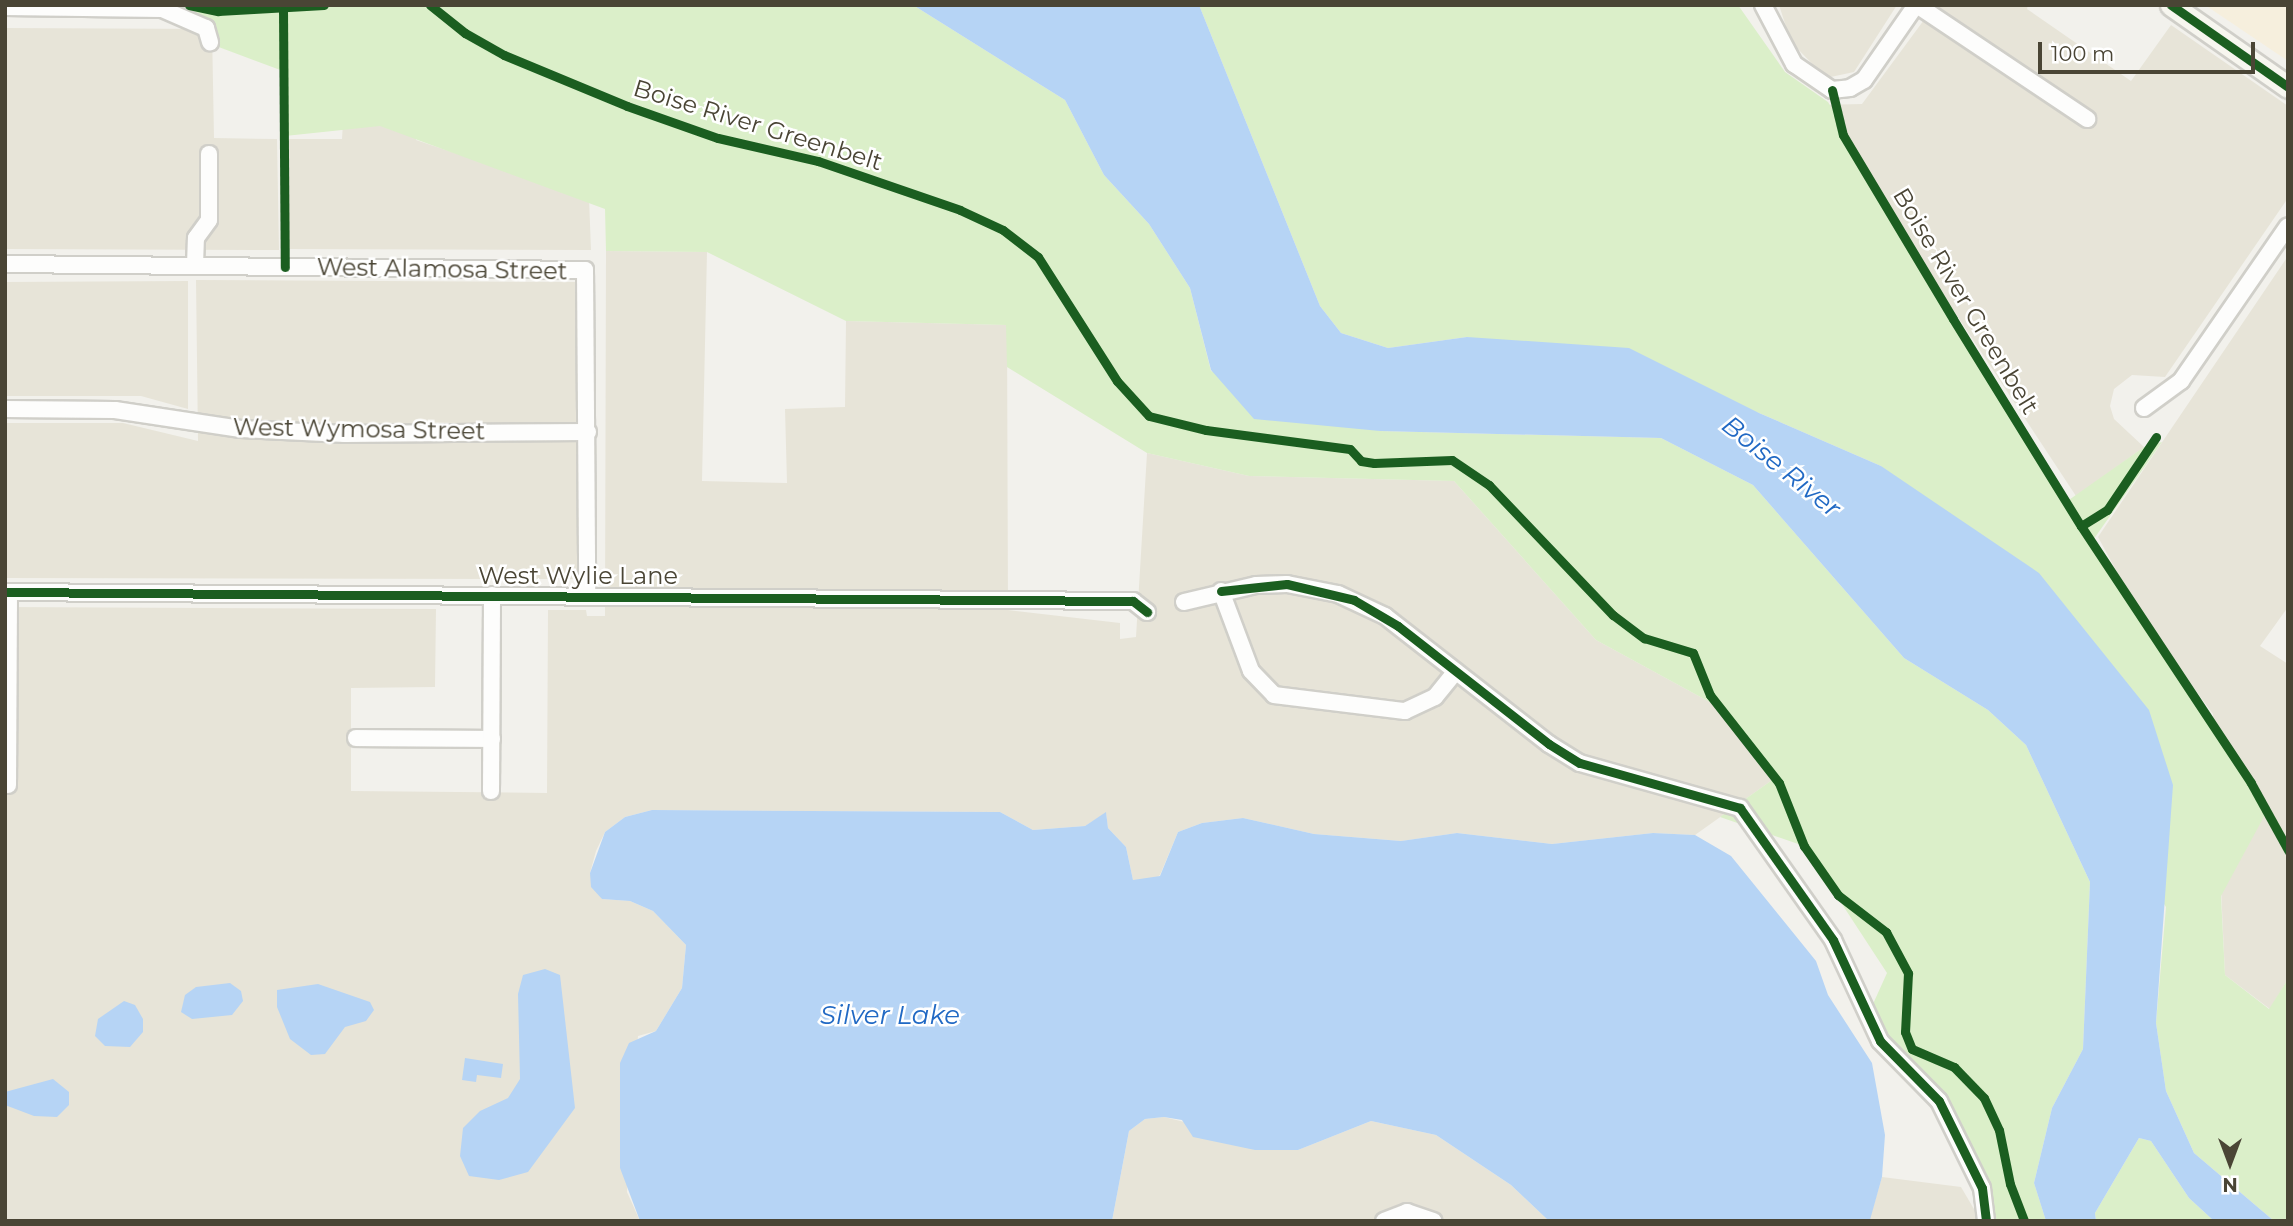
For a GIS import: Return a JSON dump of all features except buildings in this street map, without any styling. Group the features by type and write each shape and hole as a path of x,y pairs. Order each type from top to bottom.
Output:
{"street":[{"path":"1763,5 1794,64 1832,90 1850,88 1864,80 1917,5 2087,120"},
{"path":"2171,5 2288,86"},
{"path":"5,7 162,9 183,14 206,28 210,42"},
{"path":"195,265 197,238 209,220 209,154"},
{"path":"2144,408 2181,381 2288,226"},
{"name":"West Alamosa Street","path":"5,264 585,270 588,432"},
{"name":"West Wymosa Street","path":"5,409 115,410 241,429 345,433 588,432"},
{"path":"587,596 588,432"},
{"path":"1184,602 1221,591 1287,584 1338,594 1385,617 1549,744 1580,763 1741,808 1833,940 1880,1041 1939,1101 1982,1188 1986,1221"},
{"path":"1221,591 1251,671 1274,695 1405,711 1435,697 1456,671"},
{"path":"7,592 8,785"},
{"name":"West Wylie Lane","path":"7,592 1133,601 1147,612"},
{"path":"491,791 492,595"},
{"path":"356,737 492,739"},
{"path":"1384,1221 1407,1212 1433,1221"}],"shaded area":[{"path":"1779,5 1897,5 1854,72 1826,78 1791,42"},
{"path":"1935,5 2028,5 2027,9 2131,81 2171,25 2288,106 2288,198 2165,377 2132,375 2114,389 2110,406 2114,419 2144,447 2076,496 1818,105 1862,104"},
{"path":"2205,5 2288,5 2288,61"},
{"path":"5,28 212,29 214,138 277,139 279,250 5,249"},
{"path":"343,122 416,123 416,140 589,198 591,250 288,249 287,139 342,139"},
{"path":"606,251 707,252 702,481 787,483 785,409 845,407 846,321 1007,325 1008,610 1120,623 1120,639 1136,637 1147,453 1249,476 1454,481 1596,640 1728,712 1775,778 1695,835 1653,833 1552,844 1457,833 1401,841 1314,834 1243,818 1202,823 1178,832 1160,875 1154,880 1133,880 1126,847 1108,828 1106,813 1085,826 1033,830 1000,812 652,810 625,817 605,832 590,873 602,899 630,901 653,911 686,945 682,988 656,1031 638,1036 627,1192 640,1221 5,1221 5,607 436,609 435,687 351,688 351,791 547,793 548,610 586,610 587,616 605,616"},
{"path":"2288,256 2288,607 2260,646 2288,664 2288,979 2270,1009 2225,975 2213,714 2142,618 2098,537"},
{"path":"196,280 576,282 578,579 5,578 5,423 123,423 198,441"},
{"path":"188,281 188,409 141,396 5,396 5,282"},
{"path":"1164,1117 1298,1150 1371,1121 1436,1135 1511,1185 1549,1221 1112,1221 1129,1131 1145,1119"},
{"path":"1882,1177 1961,1187 1981,1221 1869,1221"}],"green space":[{"path":"168,5 913,5 1065,100 1104,175 1149,224 1190,288 1211,371 1380,431 1661,438 1753,485 1904,658 1988,710 2026,745 2090,882 2083,1049 2052,1108 2034,1183 2046,1221 1985,1221 1982,1188 1939,1101 1868,1015 1887,973 1804,846 1720,817 1775,778 1728,712 1596,640 1454,481 1249,476 1147,453 1007,367 1006,325 846,321 707,252 606,251 605,209 380,126 285,136 283,71 216,46"},
{"path":"1199,5 1738,5 1785,72 1828,102 2066,502 2144,447 2162,442 2091,543 2267,811 2221,896 2225,975 2269,1009 2288,979 2288,1221 2274,1221 2194,1153 2166,1091 2156,1023 2166,907 1881,466 1759,413 1467,337 1388,348 1341,333 1320,306"},
{"path":"2139,1138 2151,1141 2189,1198 2214,1221 2096,1221 2095,1213"}],"water":[{"name":"Boise River","path":"913,5 1199,5 1320,306 1341,333 1388,348 1467,337 1629,348 1759,413 1881,466 2039,573 2149,710 2173,785 2156,1023 2166,1091 2194,1153 2274,1221 2214,1221 2189,1198 2151,1141 2139,1138 2095,1213 2096,1221 2046,1221 2034,1183 2052,1108 2083,1049 2090,882 2026,745 1988,710 1904,658 1753,485 1661,438 1380,431 1254,419 1211,370 1190,288 1149,224 1104,175 1065,100"},
{"name":"Silver Lake","path":"652,810 1000,812 1033,830 1085,826 1106,812 1108,828 1126,847 1133,880 1160,876 1178,832 1202,823 1243,818 1314,834 1401,841 1457,833 1552,844 1653,833 1695,835 1731,856 1816,961 1828,995 1872,1063 1885,1135 1882,1177 1870,1220 1549,1221 1511,1185 1436,1135 1371,1121 1298,1150 1255,1150 1193,1137 1182,1120 1164,1117 1145,1119 1129,1131 1112,1221 640,1221 620,1168 620,1063 629,1043 656,1031 682,988 686,945 653,911 630,901 602,899 591,887 590,873 605,832 625,817"},
{"path":"545,969 560,975 575,1108 528,1172 499,1180 469,1176 460,1156 463,1128 480,1111 508,1098 520,1079 518,994 523,975"},
{"path":"230,983 241,991 243,1001 232,1015 192,1019 181,1012 185,995 196,987"},
{"path":"318,984 370,1002 374,1010 366,1021 345,1027 325,1054 311,1055 290,1039 277,1007 277,990"},
{"path":"124,1001 135,1005 143,1019 143,1032 130,1047 105,1046 95,1036 98,1019"},
{"path":"465,1058 503,1064 501,1078 477,1075 476,1082 462,1080"},
{"path":"53,1079 69,1092 69,1105 57,1117 34,1116 5,1105 5,1092"}],"cycle path":[{"path":"189,5 218,11 324,5"},
{"name":"Boise River Greenbelt","path":"430,5 465,33 504,55 627,106 718,138 818,161 960,210 1003,230 1038,257 1117,381 1149,416 1206,430 1350,449 1361,461 1374,463 1452,460 1489,485 1613,615 1644,638 1693,653 1710,695 1779,783 1804,846 1838,895 1886,932 1908,973 1905,1032 1912,1049 1954,1067 1984,1098 1999,1130 2010,1184 2024,1221"},
{"path":"2171,5 2288,87"},
{"path":"283,9 285,267"},
{"name":"Boise River Greenbelt","path":"1832,90 1843,135 1953,319 2081,526 2251,783 2288,850"},
{"path":"2081,526 2107,510 2156,437"},
{"path":"1221,591 1287,584 1354,600 1398,626 1549,744 1580,763 1740,808 1833,940 1880,1041 1939,1101 1982,1188 1986,1221"},
{"path":"5,592 1133,601 1147,612"}]}
